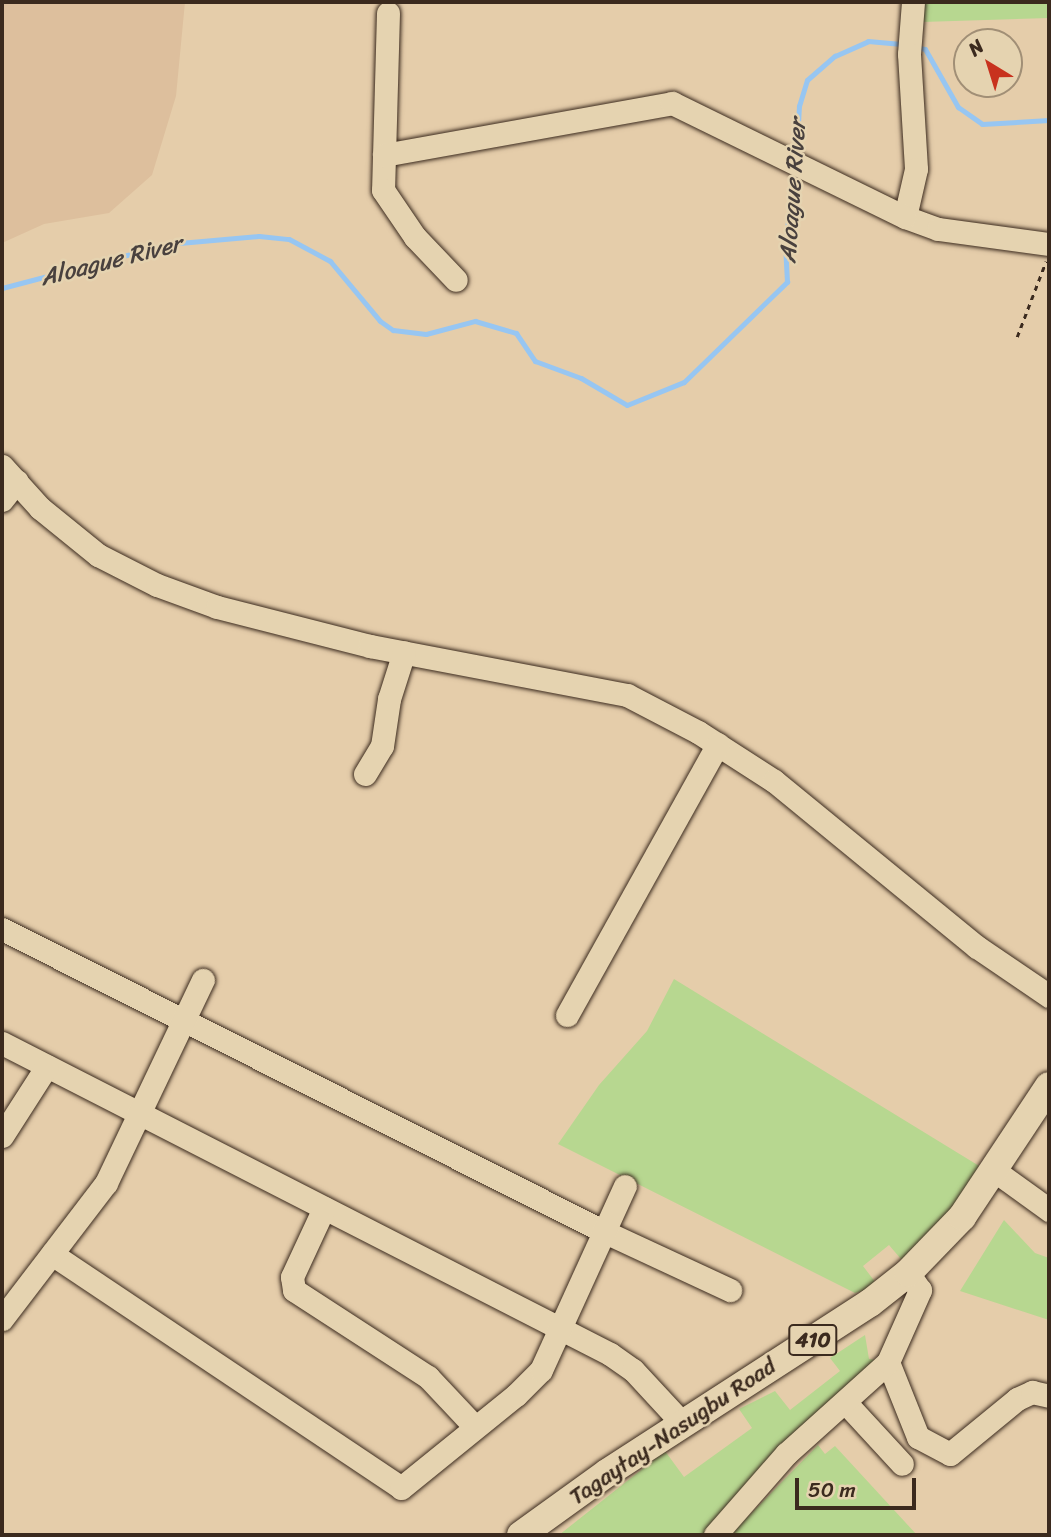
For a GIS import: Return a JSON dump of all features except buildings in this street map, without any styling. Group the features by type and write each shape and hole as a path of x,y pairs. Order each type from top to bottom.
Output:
{"main road":[{"name":"Tagaytay-Nasugbu Road","path":"521,1535 682,1423 870,1303 908,1273 962,1217 1049,1086"}],"street":[{"path":"905,217 916,169 909,54 912,10 926,2"},
{"path":"388,13 383,190 415,237 456,280"},
{"path":"384,155 671,103 905,217 938,229 1049,244"},
{"path":"2,500 9,473"},
{"path":"9,473 40,508 98,555 157,585 217,607 404,652 627,695 718,744 774,781 977,947 1049,996"},
{"path":"365,774 382,746 389,699 404,652"},
{"path":"567,1015 718,744"},
{"path":"2,929 605,1232 730,1290"},
{"path":"2,1319 106,1183 203,980"},
{"path":"2,1044 559,1329 633,1370 682,1423"},
{"path":"2,1136 47,1066"},
{"path":"995,1171 1049,1210"},
{"path":"52,1254 401,1488 473,1425 528,1384 541,1370 625,1186"},
{"path":"324,1208 292,1278 294,1290 429,1377 473,1425"},
{"path":"715,1535 786,1454 887,1362 920,1290 908,1273"},
{"path":"887,1362 918,1437 950,1454 1017,1399 1032,1392 1049,1396"},
{"path":"845,1402 902,1464"}],"path":[{"path":"1017,337 1049,254"}],"shaded area":[{"path":"2,2 185,2 176,96 152,175 109,213 44,224 2,243"}],"green space":[{"path":"923,2 1049,2 1049,18 922,22"},
{"path":"674,979 989,1172 906,1265 889,1245 863,1266 879,1287 855,1293 558,1144 599,1085 647,1031"},
{"path":"1004,1220 1035,1253 1049,1258 1049,1320 960,1291"},
{"path":"865,1335 869,1359 883,1361 707,1535 559,1535 665,1451 684,1477 752,1428 739,1409 775,1391 790,1410 840,1371 830,1358"},
{"path":"818,1445 825,1454 835,1446 917,1535 730,1535"}],"waterway":[{"name":"Aloague River","path":"796,159 799,106 807,80 835,56 868,41 904,44"},
{"name":"Aloague River","path":"914,47 925,49 958,107 982,124 1049,120"},
{"name":"Aloague River","path":"2,288 168,244 259,236 289,239 330,261 380,321 393,330 426,334 475,321 516,333 535,361 581,378 627,405 684,382 787,282 785,244 795,168"}]}
